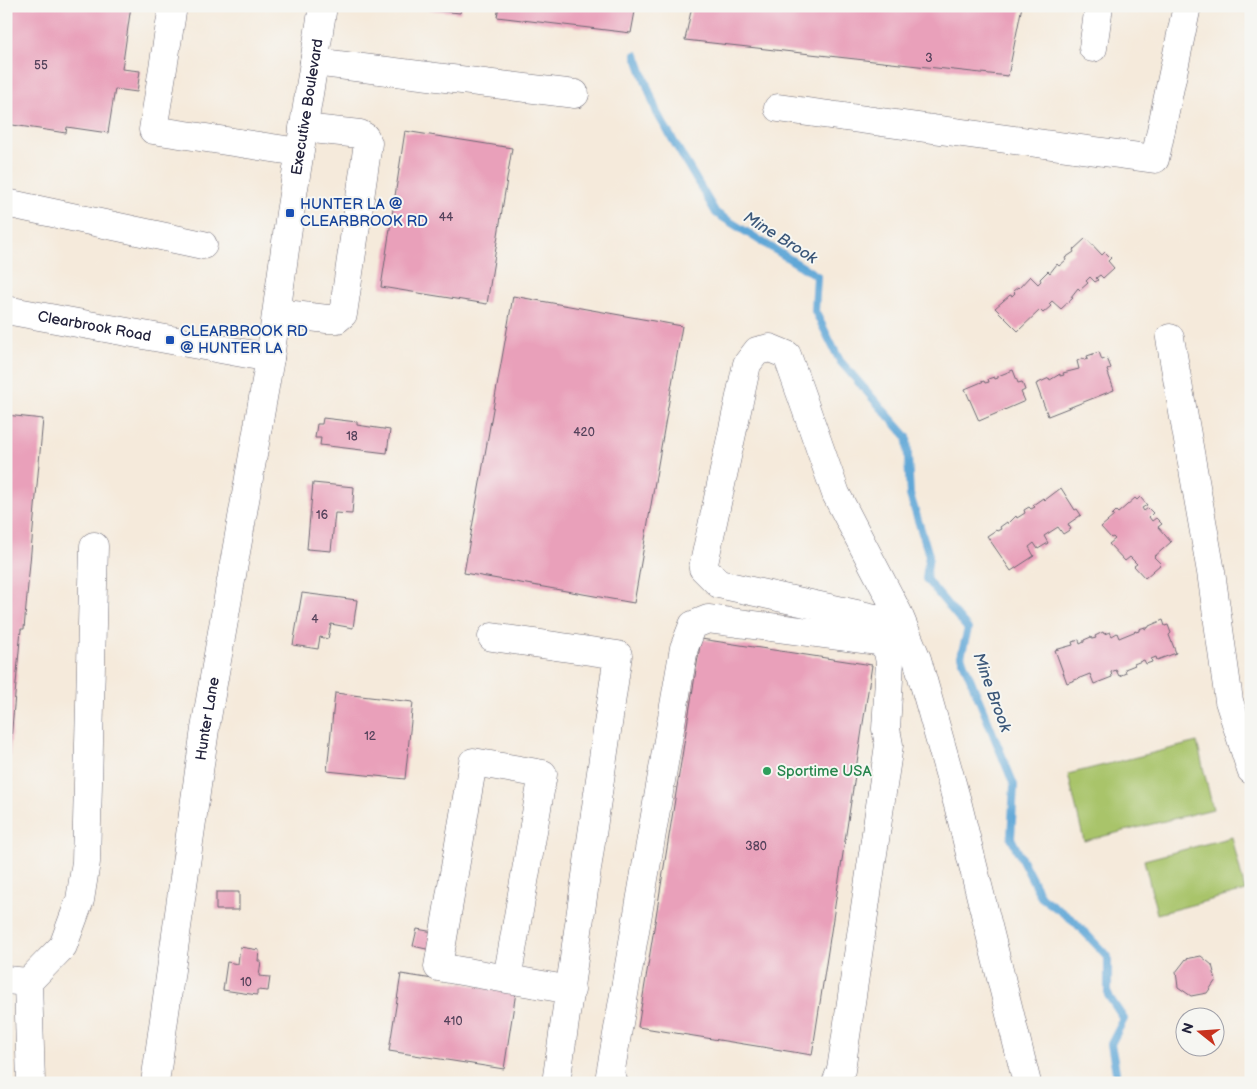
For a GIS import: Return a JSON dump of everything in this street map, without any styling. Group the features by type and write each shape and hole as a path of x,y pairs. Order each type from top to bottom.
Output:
{"street":[{"path":"173,6 153,130 301,140 360,134 365,137 368,143 343,314 337,319 327,319 277,313"},
{"name":"Executive Boulevard","path":"270,358 301,140 323,6"},
{"path":"1093,48 1099,6"},
{"path":"778,108 1155,159 1188,6"},
{"path":"314,62 575,94"},
{"path":"6,203 203,245"},
{"name":"Clearbrook Road","path":"6,310 270,358"},
{"path":"1170,338 1211,572 1229,701 1251,770"},
{"path":"902,624 718,584 703,568 747,364 756,351 770,348 787,355 836,494 902,624 917,659 958,805 1027,1083"},
{"name":"Hunter Lane","path":"155,1083 205,729 270,358"},
{"path":"31,1083 17,981 63,946 80,900 86,862 94,546"},
{"path":"614,1083 610,1075 684,648 693,625 708,619 878,641 887,648 890,662 886,729 889,745 841,1070 836,1083"},
{"path":"492,637 618,655 571,990 556,1083"},
{"path":"507,978 543,774 473,762 438,966 571,990"}],"green space":[{"path":"1197,742 1213,809 1084,841 1068,774"},
{"path":"1232,837 1245,891 1157,914 1144,860"}],"building":[{"path":"6,6 131,6 122,69 140,71 137,92 115,89 108,133 67,127 66,133 6,124"},
{"path":"414,6 462,6 460,13 413,8"},
{"path":"499,6 636,6 631,33 497,17"},
{"path":"692,6 1022,6 1008,76 685,40"},
{"path":"405,131 512,148 487,304 381,287"},
{"path":"1086,238 1102,255 1105,252 1111,258 1108,261 1114,268 1103,278 1100,275 1096,278 1098,280 1095,282 1090,277 1086,281 1088,283 1080,290 1078,288 1071,297 1073,298 1061,309 1052,301 1049,304 1051,306 1043,313 1040,310 1018,331 995,308 1010,295 1012,296 1015,293 1013,291 1019,288 1030,276 1038,284 1048,271 1050,273 1057,264 1059,266 1066,260 1065,258 1074,252 1073,250"},
{"path":"513,296 682,326 634,603 464,573"},
{"path":"1099,352 1102,360 1107,358 1111,368 1107,370 1114,390 1048,416 1036,384 1049,378 1050,380 1060,374 1060,376 1064,375 1063,373 1079,369 1077,361 1083,358 1084,360 1088,359 1087,356"},
{"path":"1013,370 1018,383 1022,382 1025,390 1021,392 1025,401 979,421 965,389 984,381 985,383 989,382 988,379 998,378 998,376"},
{"path":"6,415 43,419 24,629 21,629 8,772 6,771"},
{"path":"323,418 357,422 357,425 390,430 387,453 320,445 321,438 315,438 317,424 322,424"},
{"path":"313,483 354,487 352,514 335,513 331,551 307,549"},
{"path":"1061,488 1075,510 1077,509 1081,515 1068,524 1071,529 1063,534 1058,527 1044,536 1048,543 1038,549 1034,543 1029,547 1034,556 1011,571 987,536 1001,529 1000,527 1007,522 1008,524 1016,516 1017,518 1025,513 1024,510 1029,507 1031,509 1035,507 1033,505 1043,498 1045,500"},
{"path":"1140,497 1147,505 1142,508 1144,511 1148,508 1153,513 1149,517 1152,521 1156,518 1162,524 1158,527 1171,542 1154,557 1161,564 1145,578 1134,566 1137,564 1130,557 1125,561 1109,544 1115,539 1111,538 1101,527 1114,516 1112,515 1116,511 1118,513 1135,498 1137,500"},
{"path":"302,593 357,600 353,628 331,624 328,639 320,637 318,649 293,645"},
{"path":"1163,620 1165,626 1168,625 1171,633 1169,635 1176,653 1157,660 1156,657 1151,659 1152,662 1146,664 1144,660 1134,664 1125,669 1126,673 1119,676 1116,670 1111,672 1112,677 1094,684 1090,674 1067,683 1055,650 1073,645 1072,642 1079,640 1080,644 1091,637 1092,639 1096,638 1095,636 1103,632 1104,634 1110,632 1112,636 1117,633 1119,638 1145,627 1145,629"},
{"path":"701,639 872,665 812,1055 638,1027"},
{"path":"335,693 413,702 405,779 327,771"},
{"path":"216,892 239,892 239,910 216,910"},
{"path":"417,929 439,933 435,951 413,946"},
{"path":"240,947 259,950 258,961 261,961 259,976 270,977 268,991 257,990 257,995 223,990 227,962 238,964"},
{"path":"1201,956 1212,965 1216,980 1207,993 1191,996 1178,987 1176,972 1186,959"},
{"path":"401,974 516,992 504,1069 389,1051"}],"waterway":[{"name":"Mine Brook","path":"636,55 657,113 716,213 817,276 815,311 840,361 907,437 910,495 929,555 926,579 968,629 961,656 1014,785 1011,838 1041,897 1074,921 1108,957 1108,995 1124,1019 1111,1044 1118,1083"}],"place":[{"name":"HUNTER LA @ CLEARBROOK RD","path":"290,213"},
{"name":"CLEARBROOK RD @ HUNTER LA","path":"170,340"},
{"name":"Sportime USA","path":"767,771"}]}
